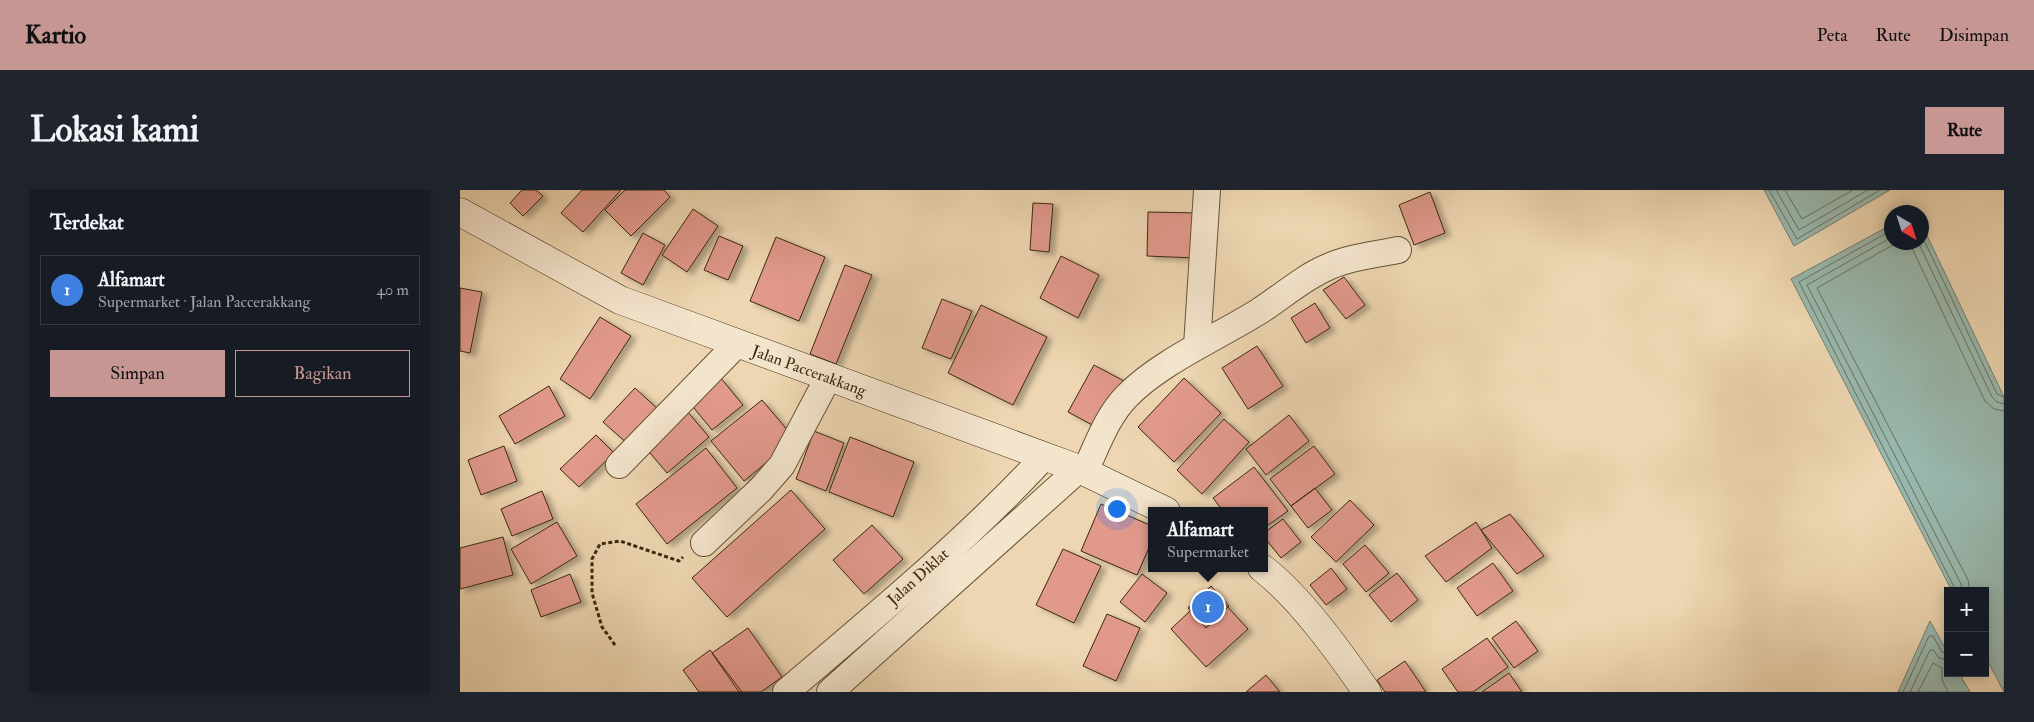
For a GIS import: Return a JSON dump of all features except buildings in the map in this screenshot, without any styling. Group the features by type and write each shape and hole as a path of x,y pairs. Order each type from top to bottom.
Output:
{"main road":[{"name":"Jalan Paccerakkang","path":"460,212 620,300 1082,470 1158,507"},
{"path":"1267,572 1318,626 1367,692"}],"street":[{"path":"1197,346 1207,190"},
{"path":"1082,470 1115,410 1127,396 1197,346 1260,311 1308,277 1327,267 1346,260 1398,250"},
{"path":"619,465 736,344"},
{"path":"704,543 761,489 782,465 828,378"},
{"name":"Jalan Diklat","path":"786,692 874,617 1015,489 1044,457"},
{"name":"Jalan Diklat","path":"830,692 1082,470"},
{"path":"874,617 893,636"}],"path":[{"path":"615,645 602,627 592,593 592,559 600,544 620,541 679,560 704,543"}],"water":[{"path":"1764,190 1890,190 1794,246"},
{"path":"1884,229 1884,250 1929,250 1929,240 2004,397 2004,692 1989,664 1989,587 1950,587 1791,279"},
{"path":"1930,621 1944,646 1944,677 1961,677 1970,692 1898,692"}],"place":[{"name":"Alfamart","path":"1208,607"}]}
